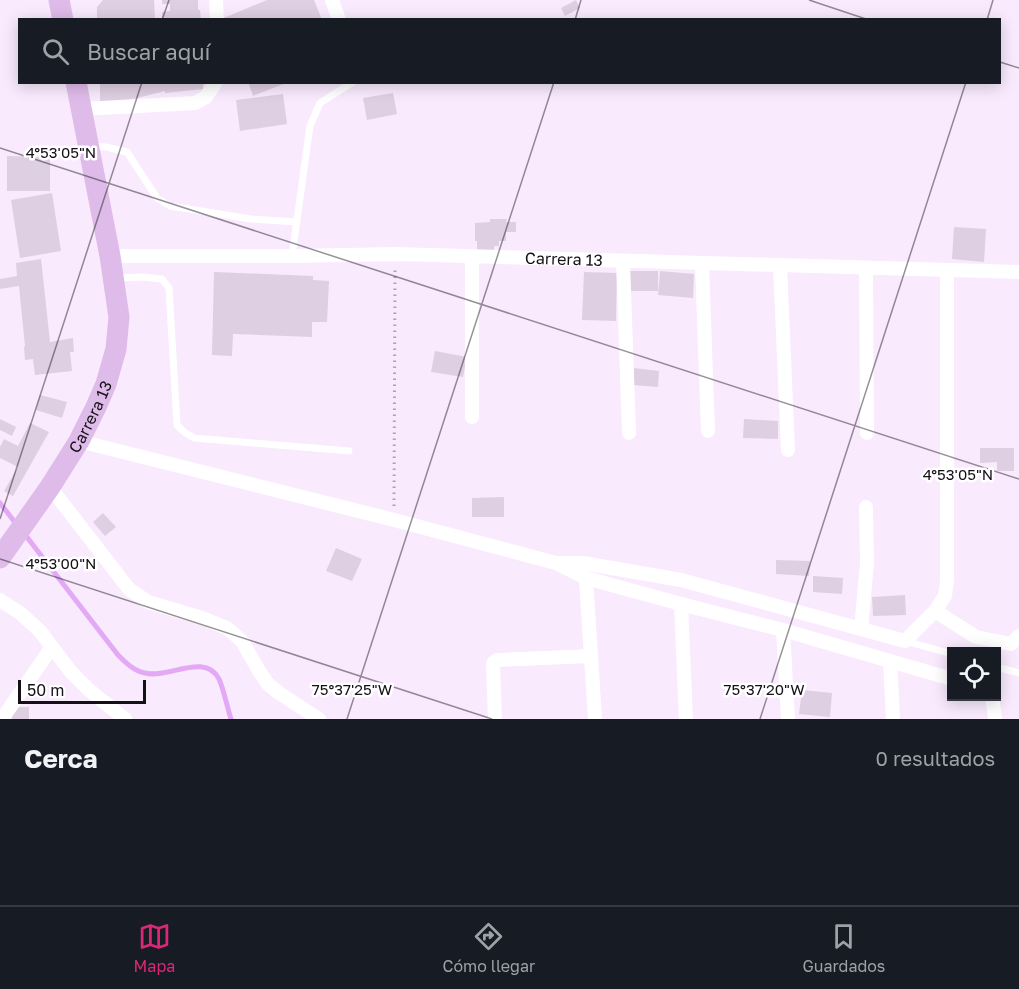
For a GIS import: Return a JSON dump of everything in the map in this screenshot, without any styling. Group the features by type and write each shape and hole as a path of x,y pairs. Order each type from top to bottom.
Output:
{"main road":[{"path":"59,0 63,18"},
{"name":"Carrera 13","path":"2,555 79,441 102,391 116,349 119,317 114,278 76,84"}],"street":[{"path":"216,0 217,18"},
{"path":"332,0 338,18"},
{"path":"81,109 195,103 206,97 215,84"},
{"name":"Carrera 13","path":"110,256 395,254 1019,272"},
{"path":"472,257 472,417"},
{"path":"623,261 629,434"},
{"path":"702,263 708,431"},
{"path":"780,265 788,450"},
{"path":"866,268 867,433"},
{"path":"556,563 584,562 681,580 905,640 935,611 945,596 947,580 947,270"},
{"path":"79,441 556,563 586,578 783,630 947,677"},
{"path":"50,487 129,589 148,602 227,628 242,640 268,684 319,719"},
{"path":"861,629 867,563 866,507"},
{"path":"586,578 595,719"},
{"path":"0,600 20,613 40,631 77,678 125,719"},
{"path":"681,604 686,719"},
{"path":"935,611 976,636 1011,644 1019,636"},
{"path":"783,630 788,719"},
{"path":"2,719 52,647"},
{"path":"495,719 493,665 497,660 591,656"},
{"path":"890,661 893,719"},
{"path":"992,701 994,719"}],"lane":[{"path":"292,256 310,126 320,103 350,84"},
{"path":"87,145 127,152 157,198 170,206 251,219 297,222"},
{"path":"114,278 162,279 169,288 177,425 184,432 194,438 349,451"},
{"path":"905,640 947,653"},
{"path":"1001,669 1019,674"}],"path":[{"path":"394,520 395,254"}],"building":[{"path":"103,0 154,0 155,18 97,18 97,7"},
{"path":"162,0 198,0 201,18 162,18 162,12 170,11 170,4 162,4"},
{"path":"267,0 314,0 321,18 224,18"},
{"path":"576,0 580,8 565,16 561,8"},
{"path":"100,84 203,84 203,89 165,93 165,91 129,100 100,102"},
{"path":"249,84 283,84 253,96"},
{"path":"393,93 397,114 367,120 363,98"},
{"path":"283,94 287,124 240,131 236,100"},
{"path":"7,156 50,157 50,191 7,191"},
{"path":"52,193 61,251 20,258 11,200"},
{"path":"490,219 507,219 506,222 516,222 516,232 506,232 506,241 499,241 499,246 494,246 494,250 477,250 475,223 490,222"},
{"path":"954,227 986,229 984,262 952,259"},
{"path":"41,259 50,342 73,338 74,352 70,352 72,371 35,375 33,359 25,360 19,286 0,289 0,279 17,276 16,263"},
{"path":"627,271 658,271 658,291 627,291"},
{"path":"660,271 694,274 693,298 658,295"},
{"path":"214,272 313,276 313,280 329,281 327,322 312,322 312,337 233,334 232,356 212,355"},
{"path":"584,272 617,273 616,321 582,320"},
{"path":"435,351 467,357 463,377 431,372"},
{"path":"634,368 659,371 658,387 633,385"},
{"path":"40,395 67,402 62,418 36,410"},
{"path":"0,419 16,427 12,436 0,430"},
{"path":"744,419 778,421 778,439 743,438"},
{"path":"30,423 49,432 13,496 4,491 18,467 0,458 0,447 4,439 18,446"},
{"path":"980,448 1014,448 1014,471 997,471 997,462 980,463"},
{"path":"504,497 504,517 472,517 472,498"},
{"path":"103,513 116,527 105,536 93,522"},
{"path":"336,548 362,559 352,581 326,571"},
{"path":"776,560 810,561 809,576 776,574"},
{"path":"813,576 843,578 842,594 813,592"},
{"path":"905,595 906,615 873,616 872,597"},
{"path":"802,690 832,693 830,717 799,714"},
{"path":"12,707 29,707 29,719 12,719"}],"waterway":[{"path":"0,503 17,525"},
{"path":"23,532 124,661 134,669 145,673 164,673 195,667 213,671 221,683 231,719"}]}
